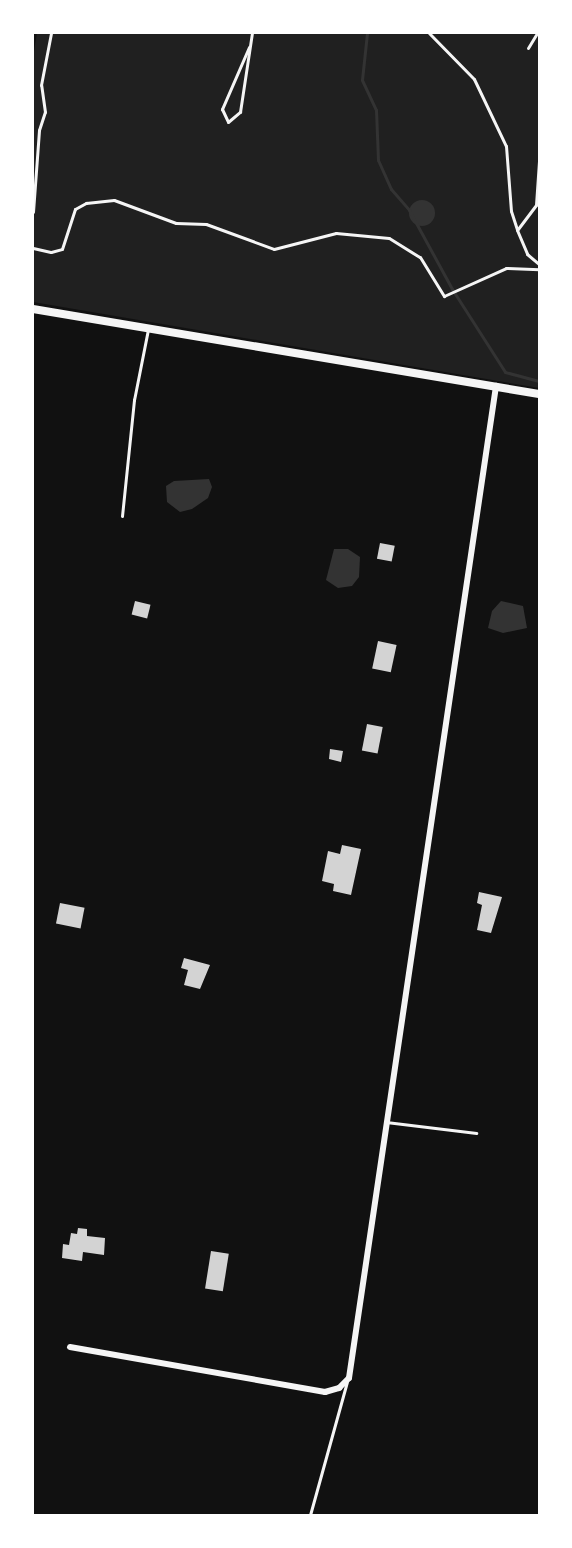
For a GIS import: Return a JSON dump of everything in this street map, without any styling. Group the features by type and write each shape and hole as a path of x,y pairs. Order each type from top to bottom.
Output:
{"street":[{"path":"33,309 539,394"},
{"path":"70,1347 325,1392 339,1388 349,1378 496,386"}],"lane":[{"path":"33,212 45,112 41,85 51,33"},
{"path":"249,47 222,109 228,122 240,112 252,33"},
{"path":"429,33 474,79 506,146 511,211 527,254 539,264"},
{"path":"528,48 537,33"},
{"path":"517,230 536,205 539,161"},
{"path":"33,248 51,252 62,249 75,209 86,203 114,200 176,223 206,224 274,249 336,233 389,238 408,246 420,257 439,293 450,296 506,268 539,269"},
{"path":"122,516 134,400 148,329"},
{"path":"386,1122 476,1133"},
{"path":"310,1515 349,1378"}],"shaded area":[{"path":"37,33 539,33 539,388 33,302 33,57"},
{"path":"422,200 431,204 435,213 431,222 422,226 413,222 409,213 413,204"},
{"path":"209,479 212,487 208,498 192,509 180,512 167,502 166,486 174,481"},
{"path":"334,549 348,549 360,557 359,577 352,586 338,588 326,580"},
{"path":"501,601 523,606 527,628 503,633 488,628 492,611"}],"building":[{"path":"380,543 395,546 392,562 377,559"},
{"path":"135,601 151,605 147,618 132,615"},
{"path":"378,641 397,645 391,672 372,668"},
{"path":"367,724 383,727 378,754 362,751"},
{"path":"330,749 343,751 341,762 329,759"},
{"path":"342,845 361,849 351,895 333,891 334,884 322,881 328,851 340,854"},
{"path":"479,892 502,897 491,933 477,930 482,905 477,903"},
{"path":"60,903 85,908 81,928 56,924"},
{"path":"184,958 210,965 200,989 184,985 188,970 181,968"},
{"path":"78,1228 87,1229 87,1236 105,1238 104,1255 83,1252 82,1261 62,1258 63,1244 69,1245 71,1233 77,1234"},
{"path":"211,1251 229,1254 223,1291 205,1289"}],"waterway":[{"path":"367,33 362,80 376,110 378,160 391,189 409,210 452,289 505,372 539,381"}]}
